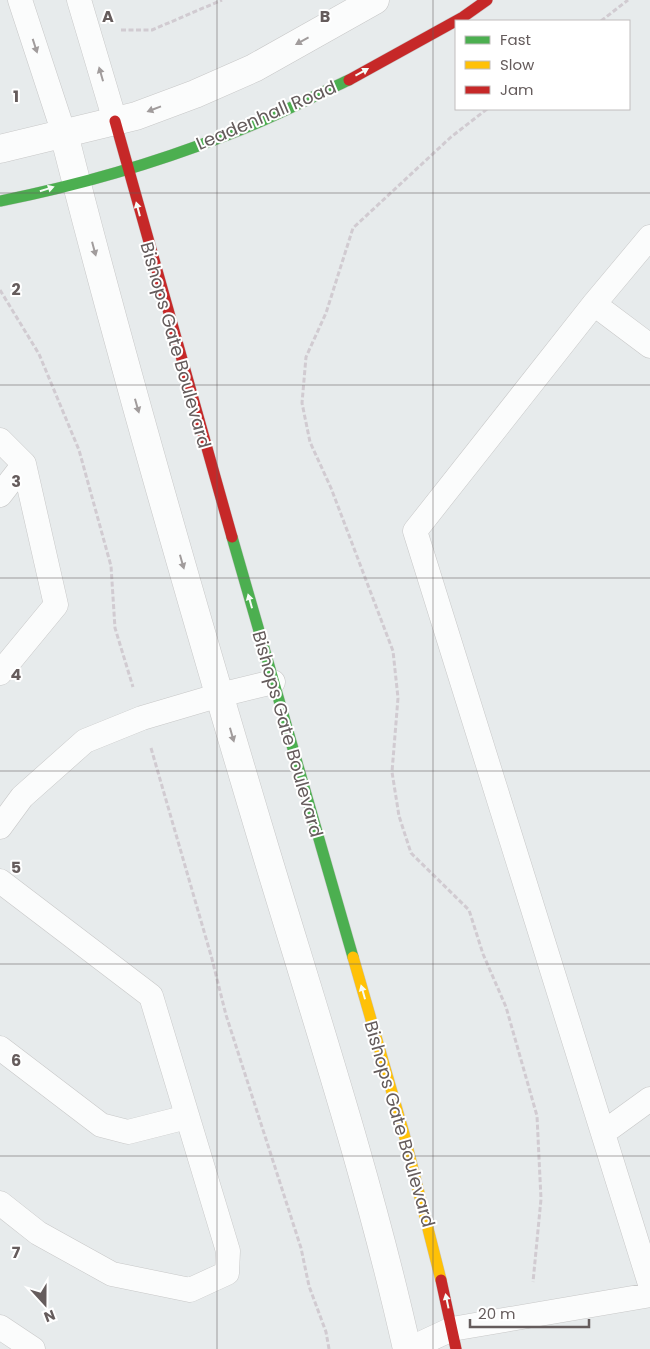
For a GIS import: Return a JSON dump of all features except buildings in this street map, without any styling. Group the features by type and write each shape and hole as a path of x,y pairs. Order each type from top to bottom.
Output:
{"street":[{"path":"0,149 136,116 254,68 375,0"},
{"name":"Leadenhall Road","path":"457,20 487,0"},
{"name":"Leadenhall Road","path":"0,201 31,195 76,180 127,168 228,135 350,79 455,21"},
{"name":"Bishops Gate Boulevard","path":"115,121 196,415 408,1146 437,1258 454,1339"},
{"path":"64,134 220,695 367,1187 408,1349"}],"lane":[{"path":"20,0 64,134"},
{"path":"79,0 115,121"},
{"path":"650,237 594,304 415,531 650,1284"},
{"path":"594,304 650,346"},
{"path":"0,440 24,464 56,605 0,673"},
{"path":"0,494 24,464"},
{"path":"0,827 22,798 85,741 142,718 220,695 274,682"},
{"path":"0,880 151,996 228,1252 227,1273 190,1290 112,1274 38,1233 0,1203"},
{"path":"0,1048 101,1125 128,1132 187,1117"},
{"path":"602,1132 650,1099"},
{"path":"408,1349 454,1339 530,1315 650,1295"},
{"path":"0,1327 33,1349"}],"path":[{"path":"602,20 628,0"},
{"path":"486,110 451,136 353,228 326,313 306,357 302,403 310,442 331,488 393,651 398,698 392,772 399,816 411,853 469,910 483,954 506,1007 537,1116 541,1199 530,1315"},
{"path":"0,290 39,354 79,450 112,566 115,628 212,959 226,1015 302,1248 309,1286 326,1332 328,1349"}],"traffic: fast":[{"path":"0,201 86,181 172,155 258,123 349,80"},
{"path":"232,537 353,957"}],"traffic: slow":[{"path":"353,957 404,1134 441,1280"}],"traffic: jam":[{"path":"458,20 487,0"},
{"path":"349,80 455,21"},
{"path":"115,121 232,537"},
{"path":"441,1280 456,1349"}]}
